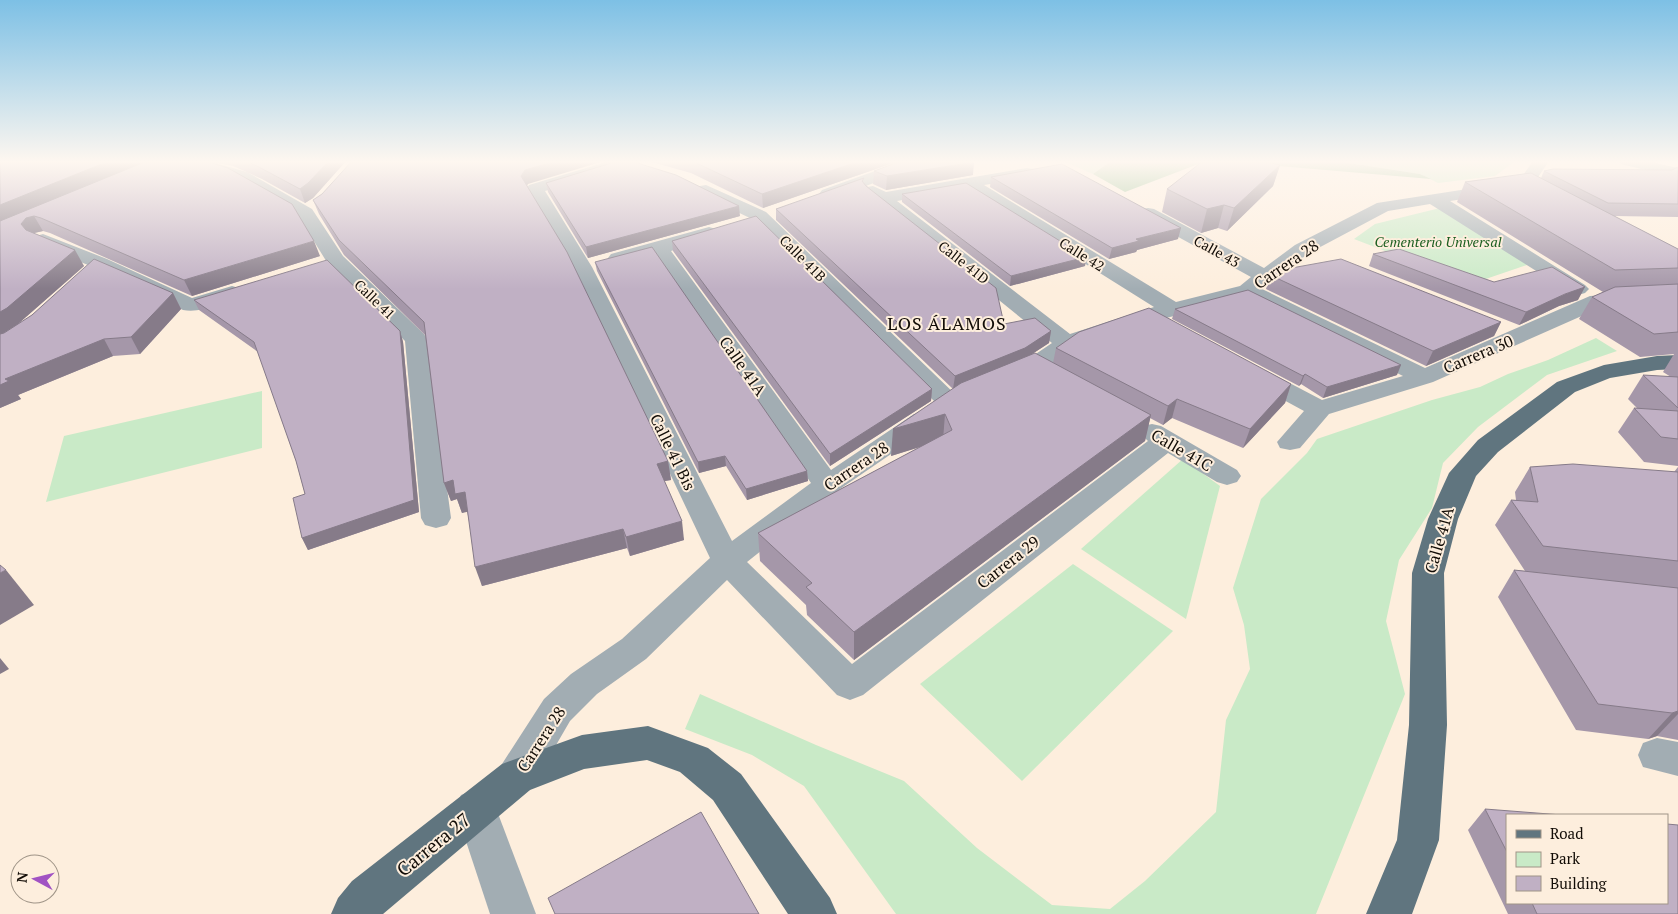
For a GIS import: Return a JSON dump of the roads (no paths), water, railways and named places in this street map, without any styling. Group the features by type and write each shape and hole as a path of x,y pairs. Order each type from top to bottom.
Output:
{"main road":[{"name":"Calle 41A","path":"1389,914 1418,840 1428,725 1428,573 1443,518 1463,472 1488,446 1566,387 1604,372 1657,363 1678,362"},
{"name":"Carrera 27","path":"354,914 368,897 516,777 582,752 648,743 694,760 727,787 814,914"}],"street":[{"name":"Calle 41","path":"303,204 313,208 326,263 416,339 436,518"},
{"name":"Calle 41 Bis","path":"544,204 582,267 726,561 850,685"},
{"name":"Calle 41B","path":"745,204 769,213 968,394"},
{"name":"Calle 41D","path":"890,204 1067,342"},
{"name":"Calle 42","path":"999,204 1172,319"},
{"name":"Carrera 28","path":"516,777 556,710 584,684 634,649 726,561 827,485 968,394 1032,367 1067,342 1146,316 1172,319 1256,284 1302,249 1383,208 1405,204"},
{"path":"1442,204 1598,301"},
{"name":"Calle 43","path":"1133,205 1256,284 1424,377"},
{"path":"582,267 659,248 769,213"},
{"path":"42,239 93,270 191,305 254,286"},
{"name":"Calle 41A","path":"659,248 827,485"},
{"path":"1302,249 1329,260"},
{"name":"Carrera 30","path":"1320,409 1424,377 1598,301 1678,297"},
{"path":"1493,326 1520,336"},
{"path":"1234,363 1320,409 1290,442"},
{"path":"1032,367 1057,380"},
{"name":"Calle 41C","path":"1133,422 1227,476"},
{"name":"Carrera 29","path":"850,685 1167,440"},
{"path":"476,808 512,914"}],"district":[{"name":"LOS ÁLAMOS","path":"947,323"}],"park label":[{"name":"Cementerio Universal","path":"1438,241"}]}
